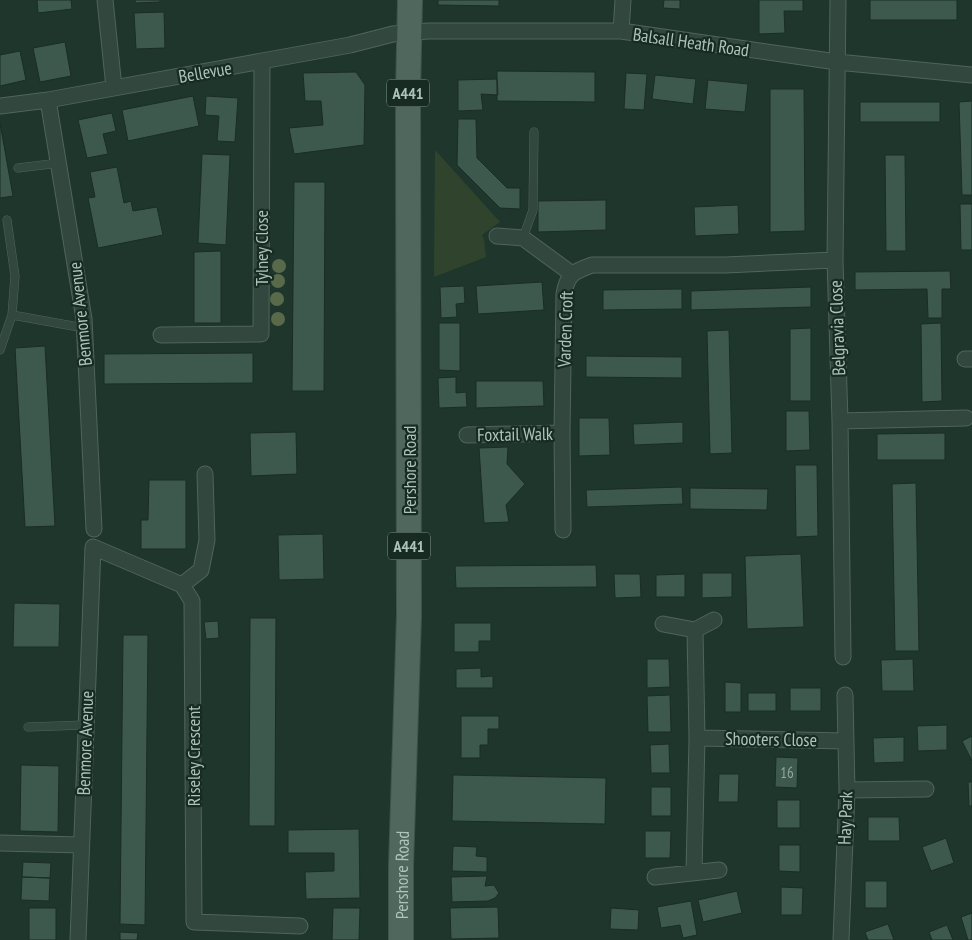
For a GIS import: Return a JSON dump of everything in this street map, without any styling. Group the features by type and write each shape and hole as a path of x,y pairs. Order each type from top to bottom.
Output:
{"main road":[{"name":"Pershore Road","path":"401,940 401,866 409,616 408,94 410,0"}],"street":[{"path":"105,0 114,88"},
{"path":"621,31 622,0"},
{"name":"Belgravia Close","path":"838,0 835,260 840,421 843,657"},
{"name":"Balsall Heath Road","path":"410,33 428,31 621,31 837,62 972,75"},
{"name":"Bellevue","path":"0,106 48,100 262,62 350,45 393,34 410,33"},
{"name":"Tylney Close","path":"161,335 261,334 262,62"},
{"name":"Benmore Avenue","path":"48,100 84,328 94,529"},
{"path":"496,236 523,238 572,274"},
{"name":"Varden Croft","path":"563,530 564,294 568,279 572,274 592,265 725,265 835,260"},
{"path":"840,421 966,418"},
{"name":"Foxtail Walk","path":"467,436 562,433"},
{"path":"182,585 201,570 207,540 205,474"},
{"name":"Benmore Avenue","path":"78,940 93,547 182,585"},
{"name":"Riseley Crescent","path":"182,585 192,601 194,922 300,926"},
{"path":"663,624 695,630 714,620"},
{"path":"694,872 697,738 695,630"},
{"name":"Hay Park","path":"841,940 847,790 845,695"},
{"name":"Shooters Close","path":"697,738 845,741"},
{"path":"847,790 926,789"},
{"path":"0,843 81,844"},
{"path":"655,877 719,870"}],"lane":[{"path":"523,238 533,210 534,132"},
{"path":"18,168 59,163"},
{"path":"0,350 12,315 16,276 7,220"},
{"path":"12,315 84,328"},
{"path":"28,727 85,726"}],"green space":[{"path":"435,150 500,222 482,235 486,257 434,277"}],"building":[{"path":"37,0 71,0 72,9 38,13"},
{"path":"135,0 160,0 160,2 135,3"},
{"path":"438,0 499,0 499,6 438,5"},
{"path":"664,0 680,0 680,9 663,8"},
{"path":"759,0 803,0 803,11 784,11 785,33 759,34"},
{"path":"870,0 957,0 957,20 870,20"},
{"path":"164,12 165,48 136,49 134,13"},
{"path":"65,42 71,76 40,82 33,48"},
{"path":"20,51 26,80 0,86 0,55"},
{"path":"497,71 595,72 595,102 497,101"},
{"path":"356,72 365,85 364,145 294,154 289,128 323,125 321,101 305,101 303,73"},
{"path":"626,73 647,74 644,110 624,109"},
{"path":"655,75 696,79 693,104 652,99"},
{"path":"497,79 498,95 481,94 483,110 458,111 458,80"},
{"path":"708,80 748,84 745,112 705,109"},
{"path":"770,89 804,89 805,231 770,232"},
{"path":"193,96 199,126 128,141 122,110"},
{"path":"206,96 238,98 235,142 217,141 219,116 205,115"},
{"path":"972,101 972,195 962,195 959,102"},
{"path":"860,102 940,102 940,122 860,122"},
{"path":"112,113 116,131 103,134 108,154 87,158 78,120"},
{"path":"458,119 476,119 477,158 507,188 520,188 520,209 500,208 457,165"},
{"path":"0,123 13,196 0,198"},
{"path":"202,154 230,155 226,245 198,243"},
{"path":"885,155 905,155 906,251 886,251"},
{"path":"117,167 124,203 131,201 133,211 157,207 163,235 98,248 88,198 95,197 90,172"},
{"path":"294,182 325,182 324,391 292,391"},
{"path":"606,200 606,230 538,232 538,201"},
{"path":"960,204 972,204 972,250 961,250"},
{"path":"738,205 739,234 695,236 694,207"},
{"path":"221,251 221,323 194,323 194,252"},
{"path":"950,271 951,289 942,289 942,318 928,318 927,289 855,290 855,272"},
{"path":"542,282 544,310 478,314 476,286"},
{"path":"464,286 465,303 456,304 457,317 441,318 440,287"},
{"path":"811,287 811,307 691,310 691,291"},
{"path":"682,289 682,309 603,310 603,290"},
{"path":"439,323 460,323 460,371 439,370"},
{"path":"941,323 942,401 922,402 921,324"},
{"path":"811,328 811,401 790,401 790,329"},
{"path":"729,330 732,453 710,454 707,331"},
{"path":"45,346 55,526 25,527 15,348"},
{"path":"253,353 253,383 104,384 104,354"},
{"path":"586,356 682,357 682,378 586,377"},
{"path":"456,377 456,393 466,392 467,407 439,408 438,378"},
{"path":"476,381 543,381 544,406 476,408"},
{"path":"786,411 809,411 810,450 786,451"},
{"path":"579,418 609,418 610,455 579,456"},
{"path":"683,422 683,443 634,445 633,424"},
{"path":"296,432 297,474 251,476 250,433"},
{"path":"945,433 945,460 877,460 877,434"},
{"path":"508,447 507,464 525,484 506,505 509,522 484,523 479,448"},
{"path":"795,465 817,465 818,536 796,537"},
{"path":"149,480 186,480 186,549 141,549 141,520 148,520"},
{"path":"916,483 919,651 895,651 892,484"},
{"path":"682,487 683,504 587,507 586,490"},
{"path":"690,488 768,489 767,510 690,509"},
{"path":"323,534 324,579 279,580 278,535"},
{"path":"801,554 804,627 747,629 745,556"},
{"path":"596,565 597,587 456,588 455,566"},
{"path":"702,573 732,573 732,597 702,598"},
{"path":"614,574 640,574 641,597 615,598"},
{"path":"685,574 685,597 656,597 656,575"},
{"path":"14,603 60,604 59,647 13,647"},
{"path":"250,618 276,618 275,826 249,826"},
{"path":"218,621 219,638 206,639 204,622"},
{"path":"454,623 491,623 491,641 479,641 479,652 454,652"},
{"path":"123,635 148,635 145,925 120,924"},
{"path":"647,659 669,659 670,687 647,688"},
{"path":"913,659 914,691 882,691 881,660"},
{"path":"481,668 481,677 493,676 493,688 456,688 456,669"},
{"path":"725,682 741,683 741,712 725,712"},
{"path":"790,688 821,688 821,711 790,711"},
{"path":"748,693 776,693 776,711 748,711"},
{"path":"670,695 671,732 648,732 647,696"},
{"path":"461,716 499,716 499,729 488,729 488,745 480,745 480,758 461,758"},
{"path":"947,725 947,750 918,751 917,726"},
{"path":"972,736 972,761 962,741"},
{"path":"904,737 904,762 874,763 873,738"},
{"path":"669,744 670,773 651,773 650,745"},
{"path":"776,757 798,758 797,788 775,787"},
{"path":"21,765 59,766 58,832 20,831"},
{"path":"719,774 739,774 738,802 718,802"},
{"path":"453,775 606,778 605,824 452,821"},
{"path":"968,782 972,782 972,806 969,806"},
{"path":"651,787 671,787 671,816 651,816"},
{"path":"777,800 800,800 800,828 777,828"},
{"path":"868,817 899,817 900,841 868,841"},
{"path":"359,829 360,898 306,899 305,872 334,871 334,853 288,853 288,830"},
{"path":"645,831 671,831 670,858 645,858"},
{"path":"946,838 954,863 931,871 922,847"},
{"path":"779,845 800,845 800,872 779,871"},
{"path":"453,846 477,847 476,856 487,857 487,872 452,871"},
{"path":"23,862 51,863 50,878 22,877"},
{"path":"487,876 485,886 494,885 499,893 495,898 488,901 452,902 451,877"},
{"path":"22,877 50,878 49,901 21,900"},
{"path":"865,881 887,881 887,908 865,908"},
{"path":"781,887 803,888 802,915 781,915"},
{"path":"737,891 742,913 703,922 698,900"},
{"path":"691,901 697,935 683,938 680,925 661,928 657,907"},
{"path":"498,907 499,938 451,939 450,908"},
{"path":"29,908 56,908 56,940 29,940"},
{"path":"333,908 360,908 359,940 332,940"},
{"path":"611,908 639,910 638,930 610,929"},
{"path":"972,913 972,940 968,940 961,917"},
{"path":"888,924 894,940 868,940 865,932"},
{"path":"947,925 953,940 932,940 929,932"},
{"path":"120,932 138,933 137,940 120,940"}]}
